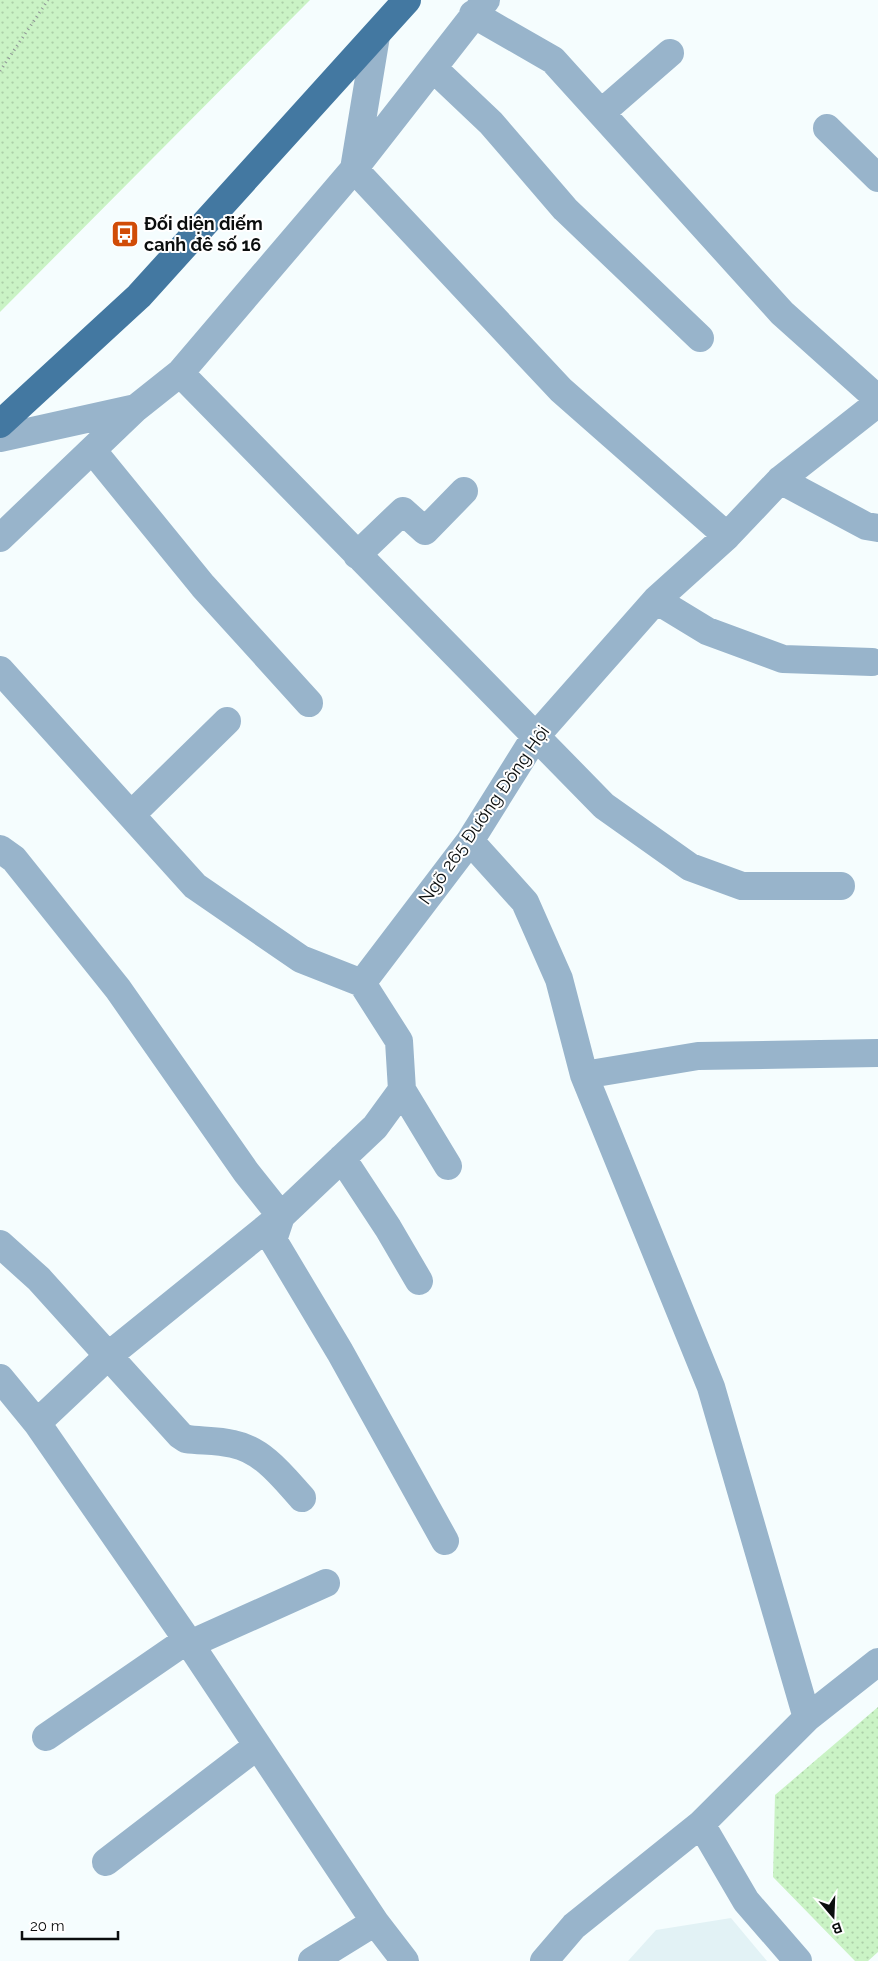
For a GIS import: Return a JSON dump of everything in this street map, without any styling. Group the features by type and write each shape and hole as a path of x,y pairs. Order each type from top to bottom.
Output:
{"main road":[{"path":"0,424 139,296 407,0"}],"street":[{"path":"0,538 136,408 180,373 354,168 479,7 553,60 782,313 878,399"},
{"path":"354,168 376,36"},
{"path":"601,113 670,53"},
{"path":"432,68 491,123 565,209 700,338"},
{"path":"827,128 878,178"},
{"path":"354,168 561,390 728,536"},
{"path":"180,373 604,806 690,868 742,886 841,886"},
{"name":"Ngõ 265 Đường Đông Hội","path":"362,983 470,841 535,737 656,600 728,536 780,480 878,403"},
{"path":"0,438 136,408"},
{"path":"93,451 203,586 309,703"},
{"path":"780,480 866,526 878,528"},
{"path":"357,555 403,511 425,531 464,491"},
{"path":"656,600 707,631 783,659 872,662"},
{"path":"0,670 195,886 300,959 362,983 398,1041 402,1090 448,1166"},
{"path":"131,815 227,721"},
{"path":"470,841 525,902 559,979 584,1076 711,1387 807,1718"},
{"path":"0,849 14,859 118,989 246,1172 281,1216"},
{"path":"584,1076 698,1056 878,1053"},
{"path":"37,1423 108,1356 281,1216 375,1127 402,1090"},
{"path":"342,1158 388,1228 419,1281"},
{"path":"281,1216 274,1240 340,1352 445,1541"},
{"path":"0,1244 39,1280 182,1438 234,1444 255,1453 277,1469 302,1498"},
{"path":"0,1378 37,1423 189,1642 375,1922 405,1961"},
{"path":"46,1737 189,1642 326,1583"},
{"path":"544,1961 574,1926 701,1824 807,1718 878,1662"},
{"path":"106,1862 258,1746"},
{"path":"701,1824 746,1901 798,1961"},
{"path":"312,1961 375,1922"}],"path":[{"path":"0,71 48,0"}],"shaded area":[{"path":"731,1918 767,1961 628,1961 656,1930"}],"green space":[{"path":"0,0 310,0 0,312"},
{"path":"878,1707 878,1952 868,1961 855,1961 773,1877 775,1795"}],"place":[{"name":"Đối diện điếm canh đê số 16","path":"125,234"}]}
